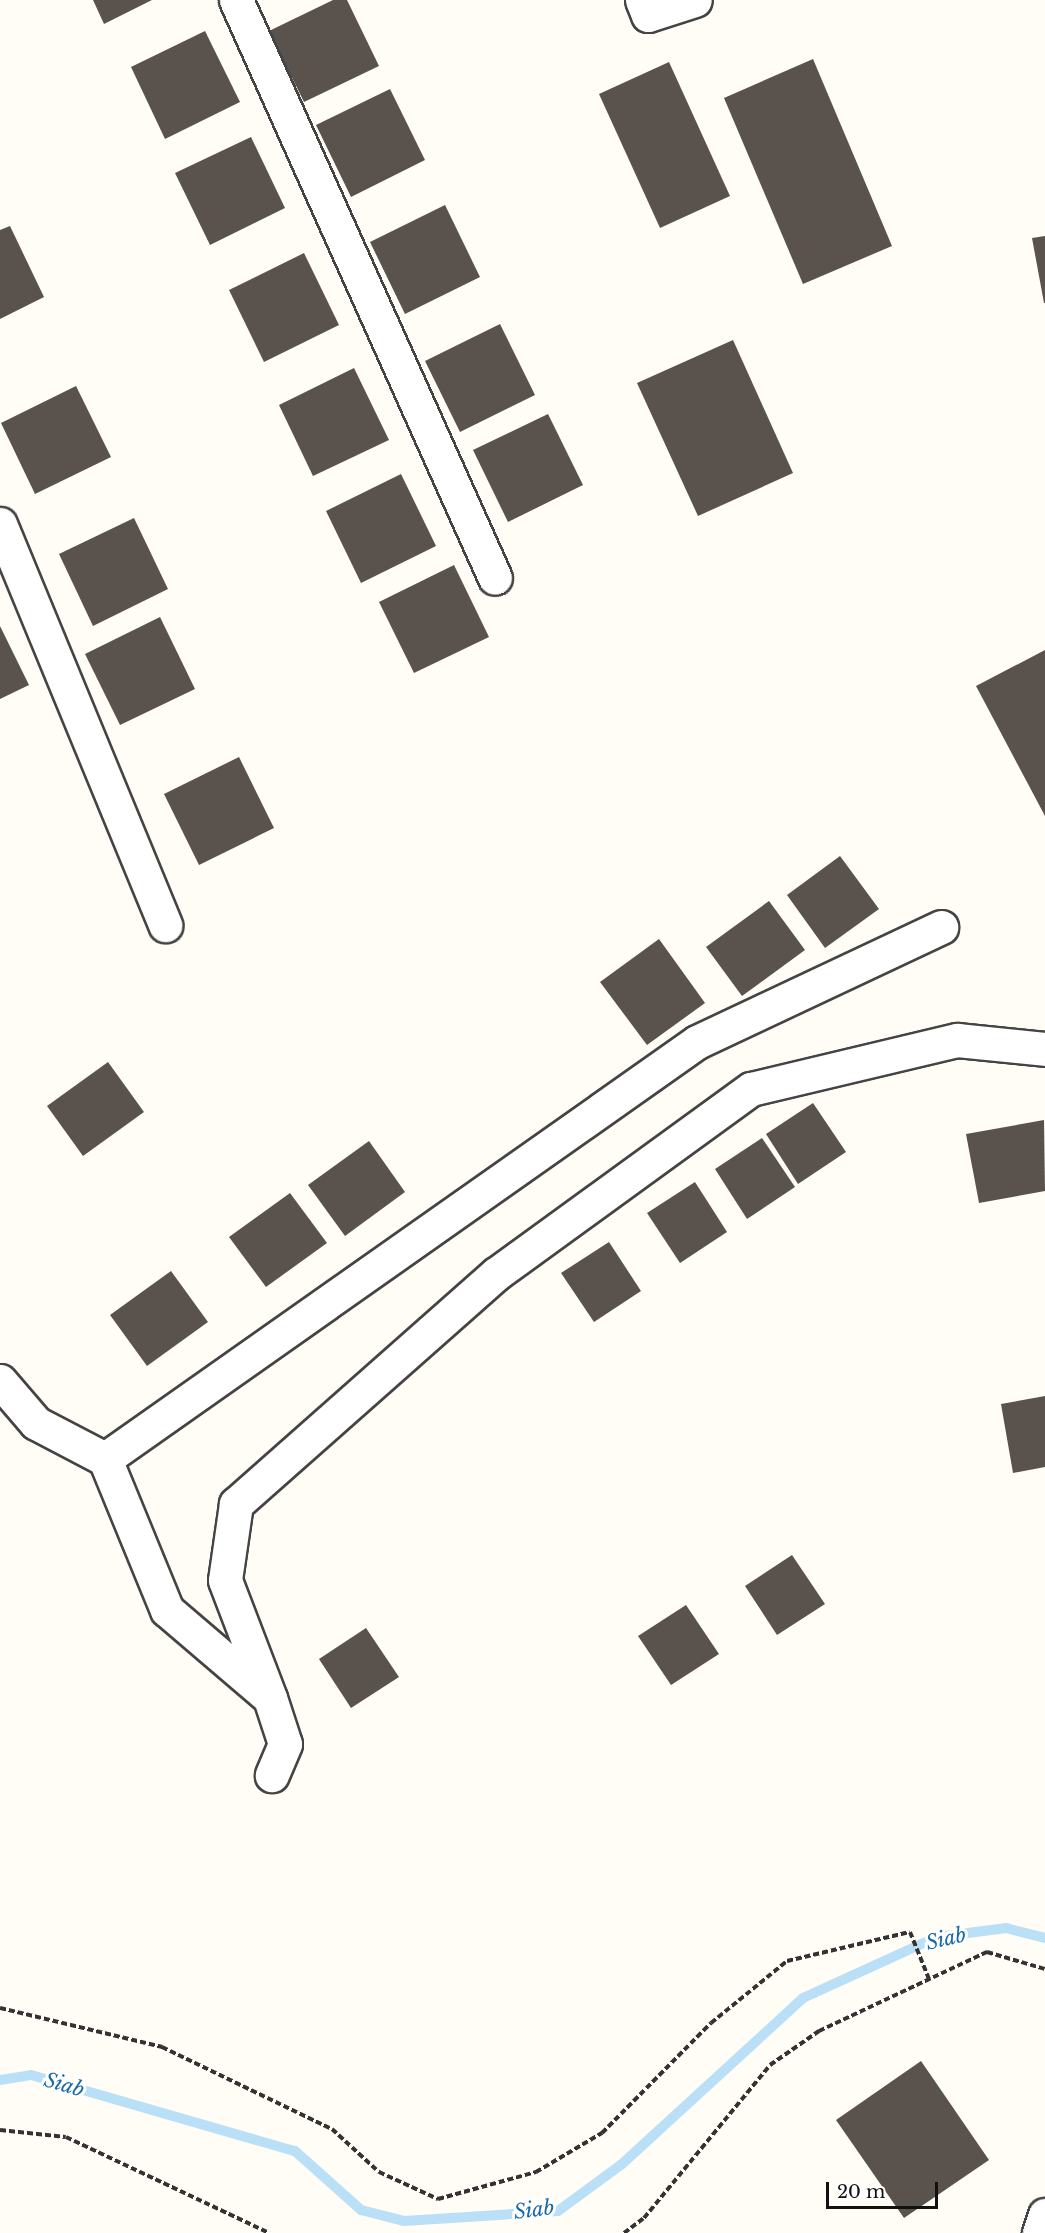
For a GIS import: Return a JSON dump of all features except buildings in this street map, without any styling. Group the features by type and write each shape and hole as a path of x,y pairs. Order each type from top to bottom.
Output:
{"street":[{"path":"236,0 495,578"},
{"path":"642,0 648,15 695,0"},
{"path":"0,524 165,925"},
{"path":"105,1459 697,1042 940,927"},
{"path":"272,1775 285,1744 225,1580 236,1504 496,1274 751,1089 957,1040 1045,1049"},
{"path":"0,1381 36,1423 105,1459 167,1610 270,1698"},
{"path":"1039,2233 1045,2216"}],"path":[{"path":"0,2008 162,2047 332,2128 379,2172 438,2199 536,2172 602,2133 711,2023 787,1961 910,1932 929,1979"},
{"path":"624,2233 644,2218 770,2065 819,2031 987,1952 1045,1970"},
{"path":"0,2130 66,2136 269,2233"}],"waterway":[{"name":"Siab","path":"0,2080 31,2075 295,2151 361,2210 404,2221 558,2211 622,2164 803,1998 937,1937 1006,1928 1045,1938"}]}
